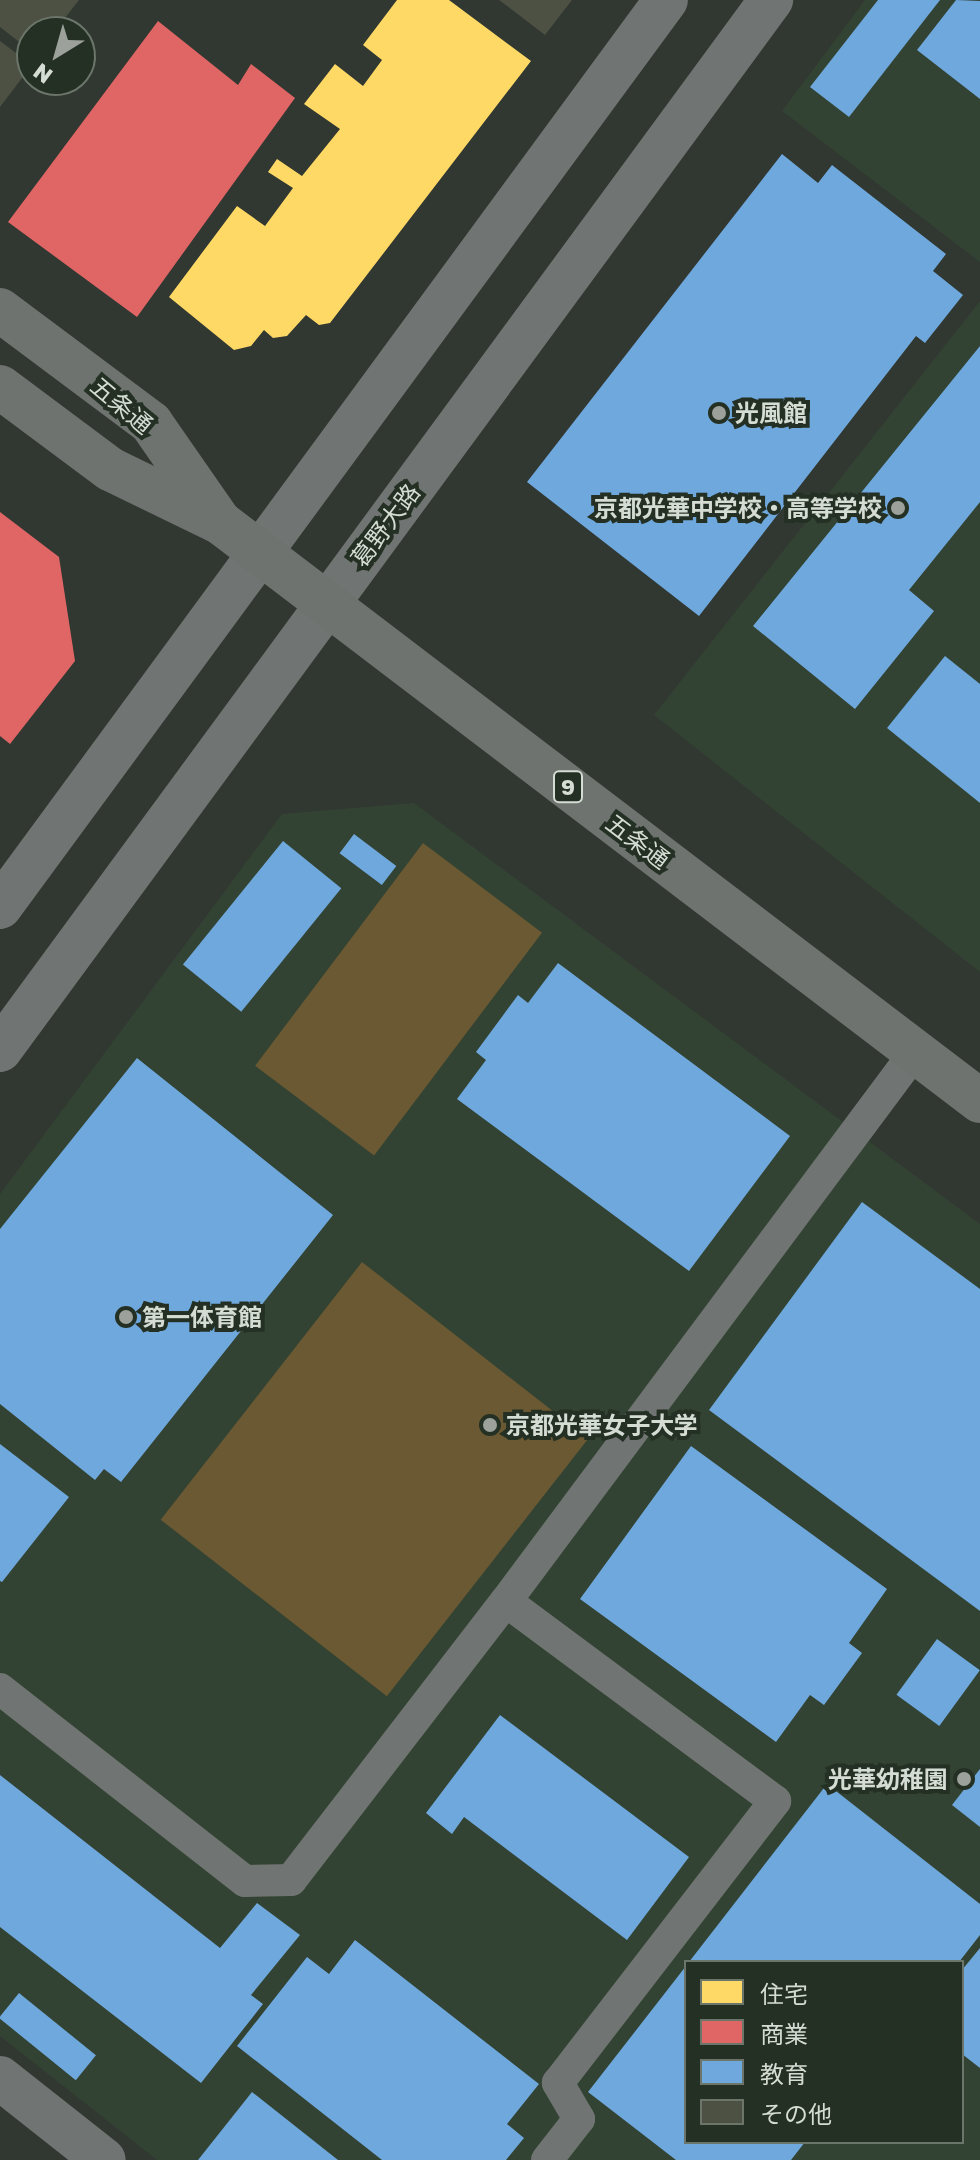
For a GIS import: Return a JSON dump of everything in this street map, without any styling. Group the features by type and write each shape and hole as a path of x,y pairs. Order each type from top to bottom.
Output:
{"highway":[{"name":"五条通","path":"0,310 151,423 221,523"},
{"name":"五条通","path":"0,387 110,469 221,523 980,1101"}],"street":[{"path":"0,907 666,0"},
{"name":"葛野大路","path":"0,1050 771,0"},
{"path":"0,2078 104,2160"}],"lane":[{"path":"0,1689 245,1881 291,1880 506,1601 915,1052"},
{"path":"506,1601 775,1801 558,2083 579,2119 547,2160"}],"shaded area":[{"path":"865,0 980,0 980,262 782,111"},
{"name":"京都光華中学校・高等学校","path":"980,301 980,972 654,715"},
{"name":"京都光華女子大学","path":"414,803 980,1224 980,2160 157,2160 0,2036 0,1194 282,814"},
{"path":"423,843 542,933 374,1155 255,1066"},
{"path":"362,1262 588,1439 387,1696 161,1520"}],"building: 住宅":[{"path":"397,0 449,0 531,61 330,323 319,325 306,315 287,336 273,338 264,330 251,346 234,350 169,297 237,206 265,226 293,188 268,172 277,159 302,176 340,129 304,104 335,64 363,86 382,60 363,45"}],"building: 商業":[{"path":"158,21 238,85 251,64 295,98 137,317 8,222"},
{"path":"0,512 59,557 75,661 10,744 0,736"}],"building: 教育":[{"path":"878,0 940,0 849,117 810,87"},
{"path":"956,0 980,1 980,99 917,50"},
{"name":"光風館","path":"782,154 818,183 832,165 946,254 933,271 963,295 925,343 916,336 699,616 527,482"},
{"path":"980,346 980,502 909,590 934,611 855,709 753,626"},
{"path":"945,656 980,684 980,803 887,728"},
{"path":"354,834 396,866 382,885 340,853"},
{"path":"283,841 341,888 241,1012 183,965"},
{"path":"558,963 790,1136 689,1271 457,1099 486,1060 476,1052 518,995 528,1003"},
{"name":"第一体育館","path":"137,1058 333,1215 121,1482 104,1469 95,1480 0,1404 0,1229"},
{"path":"862,1202 980,1289 980,1611 709,1410"},
{"path":"0,1444 69,1497 2,1582 0,1581"},
{"path":"691,1446 887,1589 849,1643 862,1653 824,1705 810,1695 776,1742 580,1599"},
{"path":"937,1639 980,1670 939,1726 896,1695"},
{"path":"500,1715 689,1857 627,1940 464,1817 452,1834 426,1813"},
{"path":"980,1769 980,1827 952,1805"},
{"path":"0,1775 220,1948 257,1903 300,1935 251,1995 263,2004 201,2083 0,1927"},
{"path":"827,1784 980,1904 980,1935 961,1960 691,1960"},
{"path":"355,1940 539,2084 507,2124 524,2138 506,2160 382,2160 237,2046 307,1957 329,1974"},
{"path":"980,1948 980,2068 964,2056 964,1968"},
{"path":"684,1969 684,2144 803,2144 791,2160 676,2160 588,2092"},
{"path":"19,1993 96,2055 76,2080 0,2019"},
{"path":"252,2092 338,2160 198,2160"}],"building: その他":[{"path":"0,0 79,0 66,16 16,16 16,40 0,27"},
{"path":"499,0 572,0 545,35"},
{"path":"0,41 16,53 16,86 0,107"}],"place":[{"name":"光風館","path":"719,413"},
{"name":"京都光華中学校・高等学校","path":"898,508"},
{"name":"第一体育館","path":"126,1317"},
{"name":"京都光華女子大学","path":"490,1425"},
{"name":"光華幼稚園","path":"964,1779"}]}
